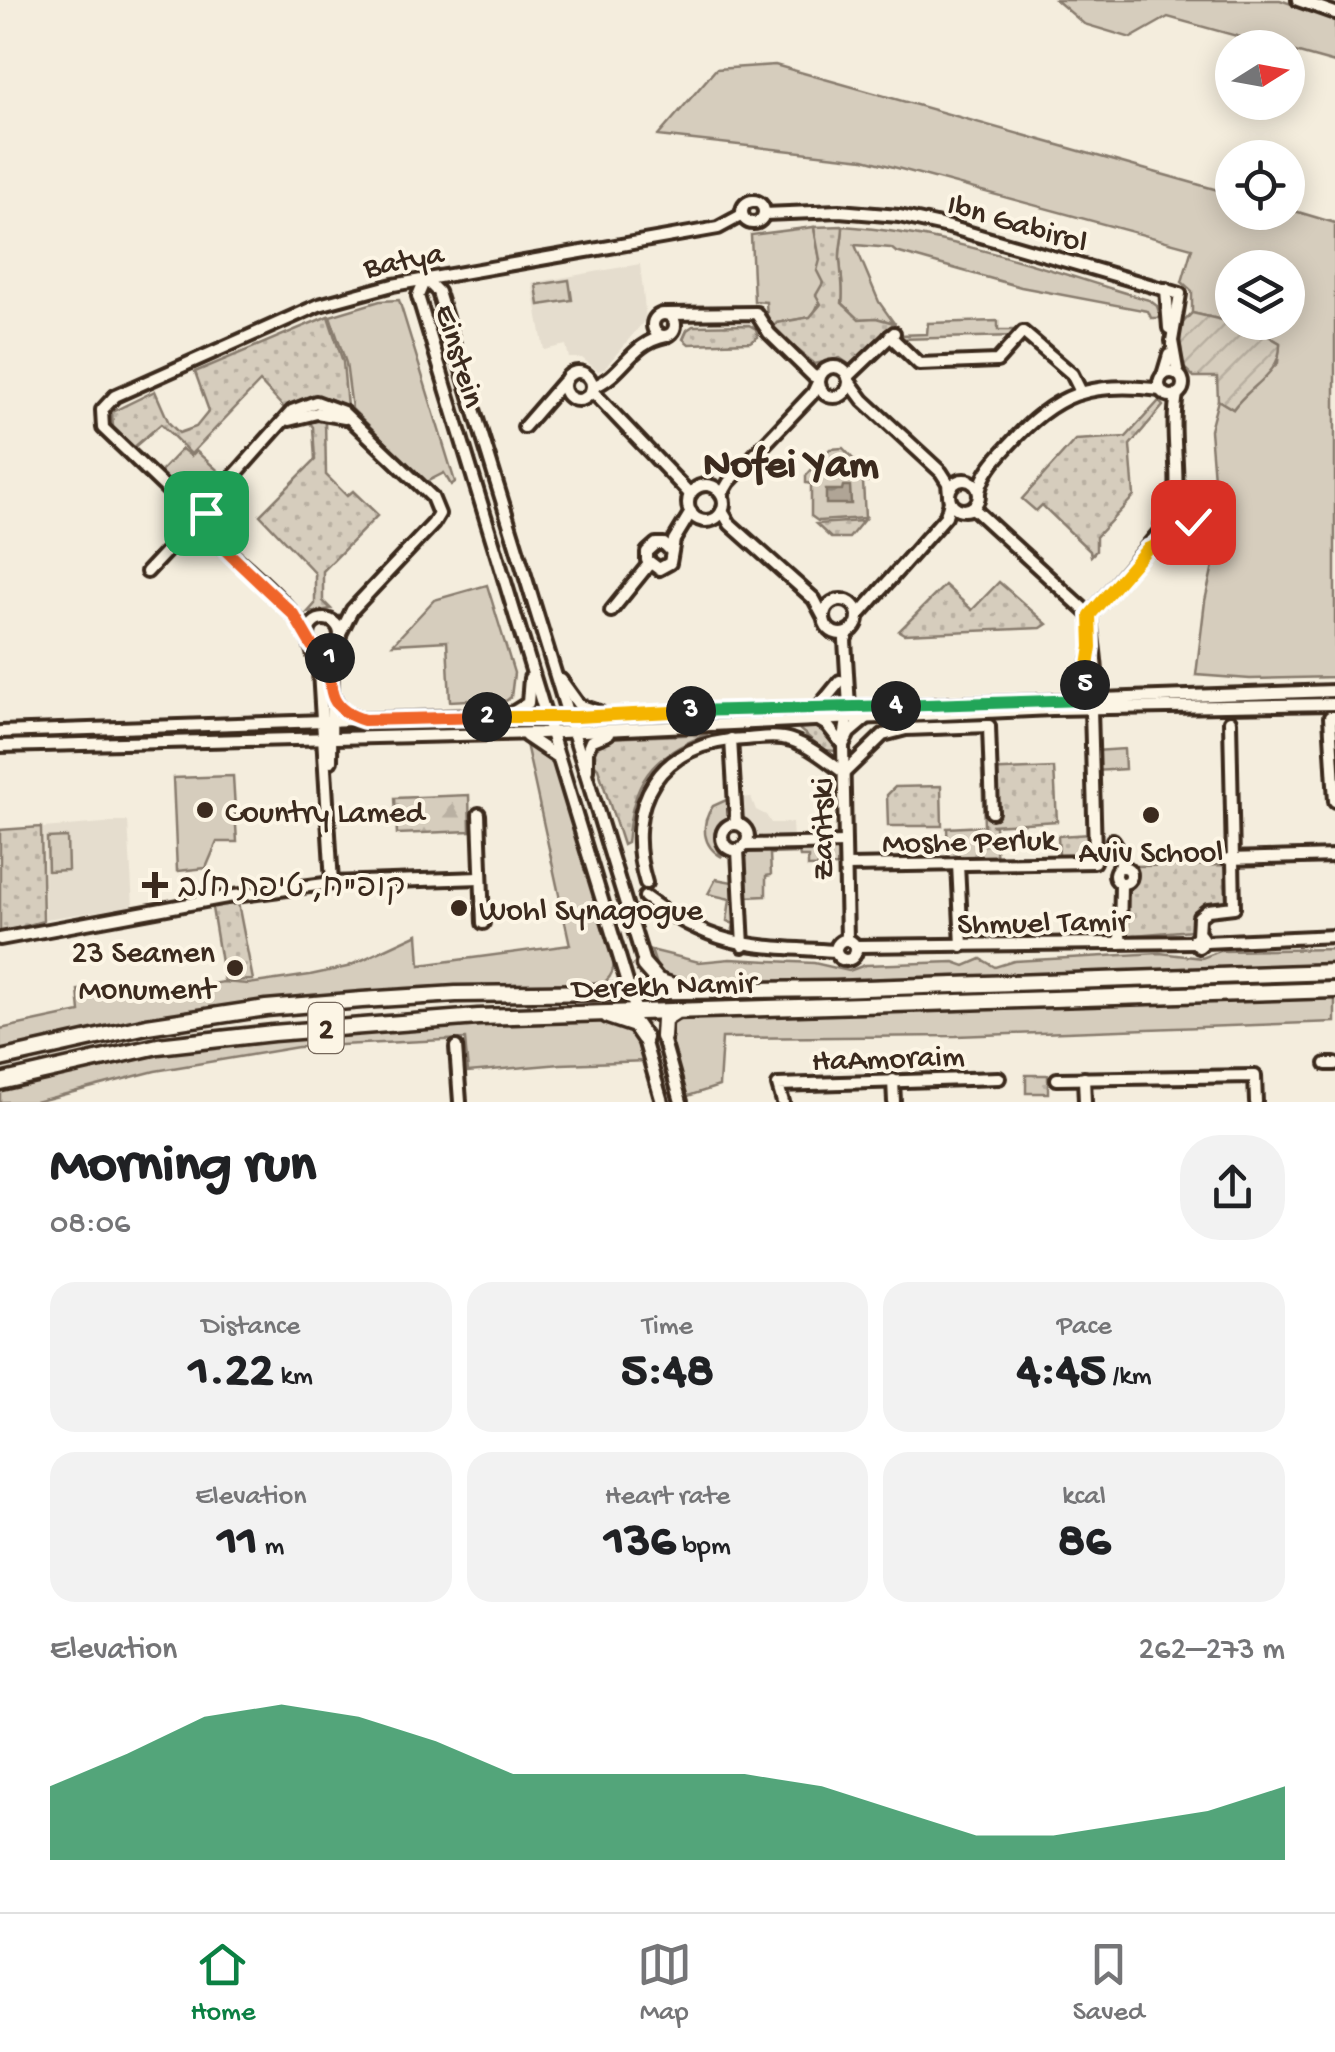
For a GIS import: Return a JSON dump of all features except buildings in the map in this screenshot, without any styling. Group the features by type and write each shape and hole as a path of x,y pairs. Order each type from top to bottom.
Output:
{"highway":[{"path":"644,964 658,981 689,992"},
{"name":"Derekh Namir","path":"0,1059 147,1026 266,1008 456,994 652,993 1335,972"},
{"name":"Derekh Namir","path":"0,1082 158,1046 364,1024 592,1012 1335,990"},
{"path":"663,1037 664,1019 683,1009"},
{"path":"592,1012 635,1025 644,1038"}],"street":[{"path":"1298,0 1335,13"},
{"path":"750,200 761,203 764,214 752,223 742,215 742,208 750,200"},
{"name":"Ibn Gabirol","path":"764,214 874,212 934,224 1180,294 1172,340 1178,375"},
{"name":"Batya","path":"174,497 106,432 100,416 120,393 319,305 361,292 718,228 742,215"},
{"name":"Einstein","path":"662,1102 418,296 425,278 438,292 644,964 681,1102"},
{"path":"1166,289 1168,363 1162,384 1174,414"},
{"path":"524,427 567,378 574,373 598,377 610,373 653,326 657,316 667,314 756,313 768,333 819,379"},
{"path":"667,314 675,326"},
{"path":"536,414 554,401 577,401 609,378 645,342 666,336 695,314"},
{"path":"653,326 656,333 666,336"},
{"path":"796,412 815,398 837,396 893,334 919,364 996,361 1023,332 1072,374 1080,390"},
{"path":"718,515 720,491 796,412 828,368 836,367 863,400 941,472 950,497"},
{"path":"1162,384 1170,372 1178,375 1182,384 1174,414 1178,511"},
{"path":"586,374 590,392 694,490"},
{"path":"567,378 564,388 570,398"},
{"path":"819,379 821,390 863,400"},
{"path":"611,611 652,566 667,566 672,559 670,545 695,516 718,515 814,599 827,627 842,633 855,628 858,616 876,593 946,516 973,502 987,470 1044,410 1080,390 1162,384 1178,394"},
{"path":"148,572 177,540 204,527 216,496 280,426 300,415 317,412 355,423 432,497 438,508 437,518 352,610 332,649 325,722 332,883"},
{"path":"946,516 953,484 987,470"},
{"path":"941,472 965,480"},
{"path":"965,480 973,502 987,518 1090,615"},
{"path":"694,490 705,484 720,491"},
{"path":"694,490 695,516"},
{"path":"177,540 183,519 195,506 216,496"},
{"path":"174,497 195,506 207,519 217,542"},
{"path":"174,497 183,519 195,531 217,542 294,615 318,658 325,722"},
{"path":"950,497 973,502"},
{"path":"1164,535 1162,520 1178,511"},
{"path":"1164,535 1181,543 1197,537 1192,519 1178,511"},
{"path":"1090,703 1090,615 1164,535"},
{"path":"652,566 647,556 650,548 656,544 670,545"},
{"path":"814,599 853,604 876,593"},
{"path":"824,616 832,602"},
{"path":"853,604 858,616"},
{"path":"332,649 323,651 310,640 310,626 352,610"},
{"path":"294,615 326,620 340,634"},
{"name":"Zaritski","path":"842,633 844,844 853,947"},
{"path":"503,717 518,712 528,702 530,683 525,651"},
{"path":"553,665 579,706 620,714"},
{"path":"816,713 844,681 869,712"},
{"path":"331,690 338,708 364,720"},
{"path":"0,746 550,732 845,711 1335,692"},
{"path":"298,722 320,698"},
{"path":"1090,703 1335,704"},
{"name":"Moshe Perluk","path":"846,866 1095,857 1090,703"},
{"path":"0,732 620,714 816,713 843,744 869,712"},
{"path":"1335,717 1330,717 1335,801"},
{"path":"1199,940 1199,917 1208,910 1234,907 1230,720"},
{"path":"646,883 638,858 637,836 638,815 647,794 660,774 690,751 710,742 794,740 844,773 884,735 906,729 990,726 992,812"},
{"path":"590,790 586,758 591,741 644,727"},
{"path":"510,733 533,738 560,762"},
{"path":"329,766 336,750 349,738"},
{"path":"731,739 736,823 748,832 742,848 743,946"},
{"path":"480,814 483,923"},
{"path":"736,823 724,828 722,837 726,847 742,848"},
{"path":"1112,840 1120,851 1121,867 1115,874 1121,882 1120,943"},
{"name":"Moshe Perluk","path":"742,848 844,844"},
{"path":"1231,859 1335,856"},
{"path":"958,864 962,946"},
{"path":"0,939 226,897 332,883 481,878"},
{"path":"644,897 702,933 743,946 836,951 839,943 853,947"},
{"name":"Shmuel Tamir","path":"836,951 842,959 853,947 1335,936"},
{"path":"456,1047 460,1102"},
{"path":"1057,1079 1255,1076 1256,1102"},
{"name":"HaAmoraim","path":"782,1102 778,1085 999,1078"},
{"path":"1084,1078 1085,1102"},
{"path":"893,1080 894,1102"}],"shaded area":[{"path":"640,264 646,319 604,369 598,371 582,358 569,358 566,345 544,350 532,283"},
{"path":"751,797 756,810 771,823 792,823 793,839 758,839 754,826 743,825 740,798"},
{"path":"128,821 133,906 45,919 43,828"}],"green space":[{"path":"1056,0 1280,0 1335,19 1335,63 1305,55 1305,30 1215,30 1168,17 1131,38 1084,24"},
{"path":"775,65 1215,189 1215,230 1305,230 1305,214 1335,223 1335,677 1250,679 1196,675 1216,552 1210,430 1218,400 1233,409 1244,393 1278,363 1280,343 1275,340 1305,340 1305,250 1215,250 1215,318 1192,313 1192,291 1182,282 1192,248 864,159 658,136 716,69"},
{"path":"843,226 921,236 1035,265 1149,300 1157,306 1161,318 1151,318 1148,311 1021,287 891,248 855,245 879,302 894,323 859,319 842,303"},
{"path":"843,226 842,303 859,319 894,323 850,365 840,358 815,364 772,329 777,323 810,317 821,304 816,295 823,283 817,271 820,260 814,227"},
{"path":"814,227 823,285 818,306 811,317 777,323 772,329 766,302 754,301 751,235"},
{"path":"569,280 572,300 539,305 536,285"},
{"path":"399,300 455,482 451,485 444,473 426,482 352,409 346,363 330,316 380,301"},
{"path":"1192,313 1215,318 1215,340 1275,340 1280,343 1279,354 1270,371 1233,409 1218,400 1217,377 1194,377 1183,367 1179,327"},
{"path":"328,316 343,362 347,407 315,397 285,409 260,382 191,454 161,424 132,449 113,427 112,412 155,391 169,423 179,433 196,427 209,411 195,372"},
{"path":"998,321 998,330 1015,330 1015,336 899,339 899,335 927,334 928,323"},
{"path":"749,325 756,329 758,337 750,342 689,344 683,339 693,326"},
{"path":"1159,401 1163,406 1130,445 1134,496 1096,537 1096,551 1091,556 1042,505 1036,511 1022,499 1075,440 1126,437"},
{"path":"306,418 325,418 326,475 347,496 353,491 378,515 323,571 323,601 331,609 307,613 315,604 315,573 260,515 315,460 313,427"},
{"path":"843,448 868,475 869,481 863,482 865,518 818,521 811,516 811,484 806,483 806,476 830,449"},
{"path":"182,449 191,456 196,451 224,476 200,498 185,497 160,472"},
{"path":"867,516 849,538 831,538 816,524 862,521"},
{"path":"999,582 1047,624 1041,628 904,634 899,631 945,585 972,610"},
{"path":"487,585 514,673 511,697 506,701 450,701 447,641 393,644 434,600"},
{"path":"800,723 818,724 835,738 836,751 824,750 800,730"},
{"path":"708,734 671,752 648,774 634,803 627,843 623,845 593,763 592,746 603,738"},
{"path":"525,739 553,758 558,766 613,952 613,971 600,985 430,988 317,995 205,1009 7,1052 0,1049 0,1029 80,1012 78,990 140,982 171,991 310,975 347,967 418,934 420,965 570,945"},
{"path":"1124,749 1125,769 1095,771 1095,751"},
{"path":"1054,768 1057,821 991,825 995,826 997,870 949,871 947,828 984,826 982,771"},
{"name":"Country Lamed","path":"233,776 237,842 217,842 206,868 177,871 173,778"},
{"path":"941,786 942,826 888,826 887,795 895,787"},
{"path":"469,795 470,831 397,834 395,798"},
{"path":"733,797 734,817 721,821 715,834 722,857 707,841 706,820 713,806"},
{"path":"41,827 43,921 0,933 0,830"},
{"path":"1091,834 1092,855 1059,856 1058,836"},
{"path":"67,837 68,870 48,871 47,838"},
{"path":"838,848 838,866 808,867 808,857 800,857 799,853 770,854 766,896 746,897 745,852"},
{"path":"1229,865 1228,901 1201,911 1192,930 1123,936 1123,890 1136,873 1132,866"},
{"path":"716,879 738,883 737,938 732,933 734,924 727,921 730,899 708,894"},
{"path":"237,898 253,980 224,981 211,902"},
{"path":"1335,949 1335,964 855,981 671,981 657,968 651,950 699,962 730,959 814,963 849,971 865,965 954,962 965,966 981,959 995,967 1014,961 1160,953 1202,958 1220,951"},
{"path":"1335,994 1335,1022 956,1036 722,1038 719,1086 682,1098 665,1029 675,1015"},
{"path":"593,1017 616,1021 640,1036 647,1061 468,1072 465,1039 298,1047 155,1071 35,1102 0,1102 0,1086 158,1050 296,1035"},
{"path":"1026,1075 1048,1075 1048,1093 1026,1093"}],"water":[{"path":"843,486 850,486 851,504 826,504 826,490 842,490"}],"place":[{"name":"Country Lamed","path":"205,810"},
{"name":"Aviv School","path":"1151,815"},
{"name":"קופ\"ח, טיפת חלב","path":"155,885"},
{"name":"Wohl Synagogue","path":"459,908"},
{"name":"23 Seamen Monument","path":"235,968"}],"district":[{"name":"Nofei Yam","path":"791,460"}],"route":[{"path":"206,513 208,527 217,542 294,615 312,646 323,651 332,649 331,690 336,706 364,720 1085,700 1090,615 1147,549 1167,540 1185,542 1194,530 1193,522"}]}
